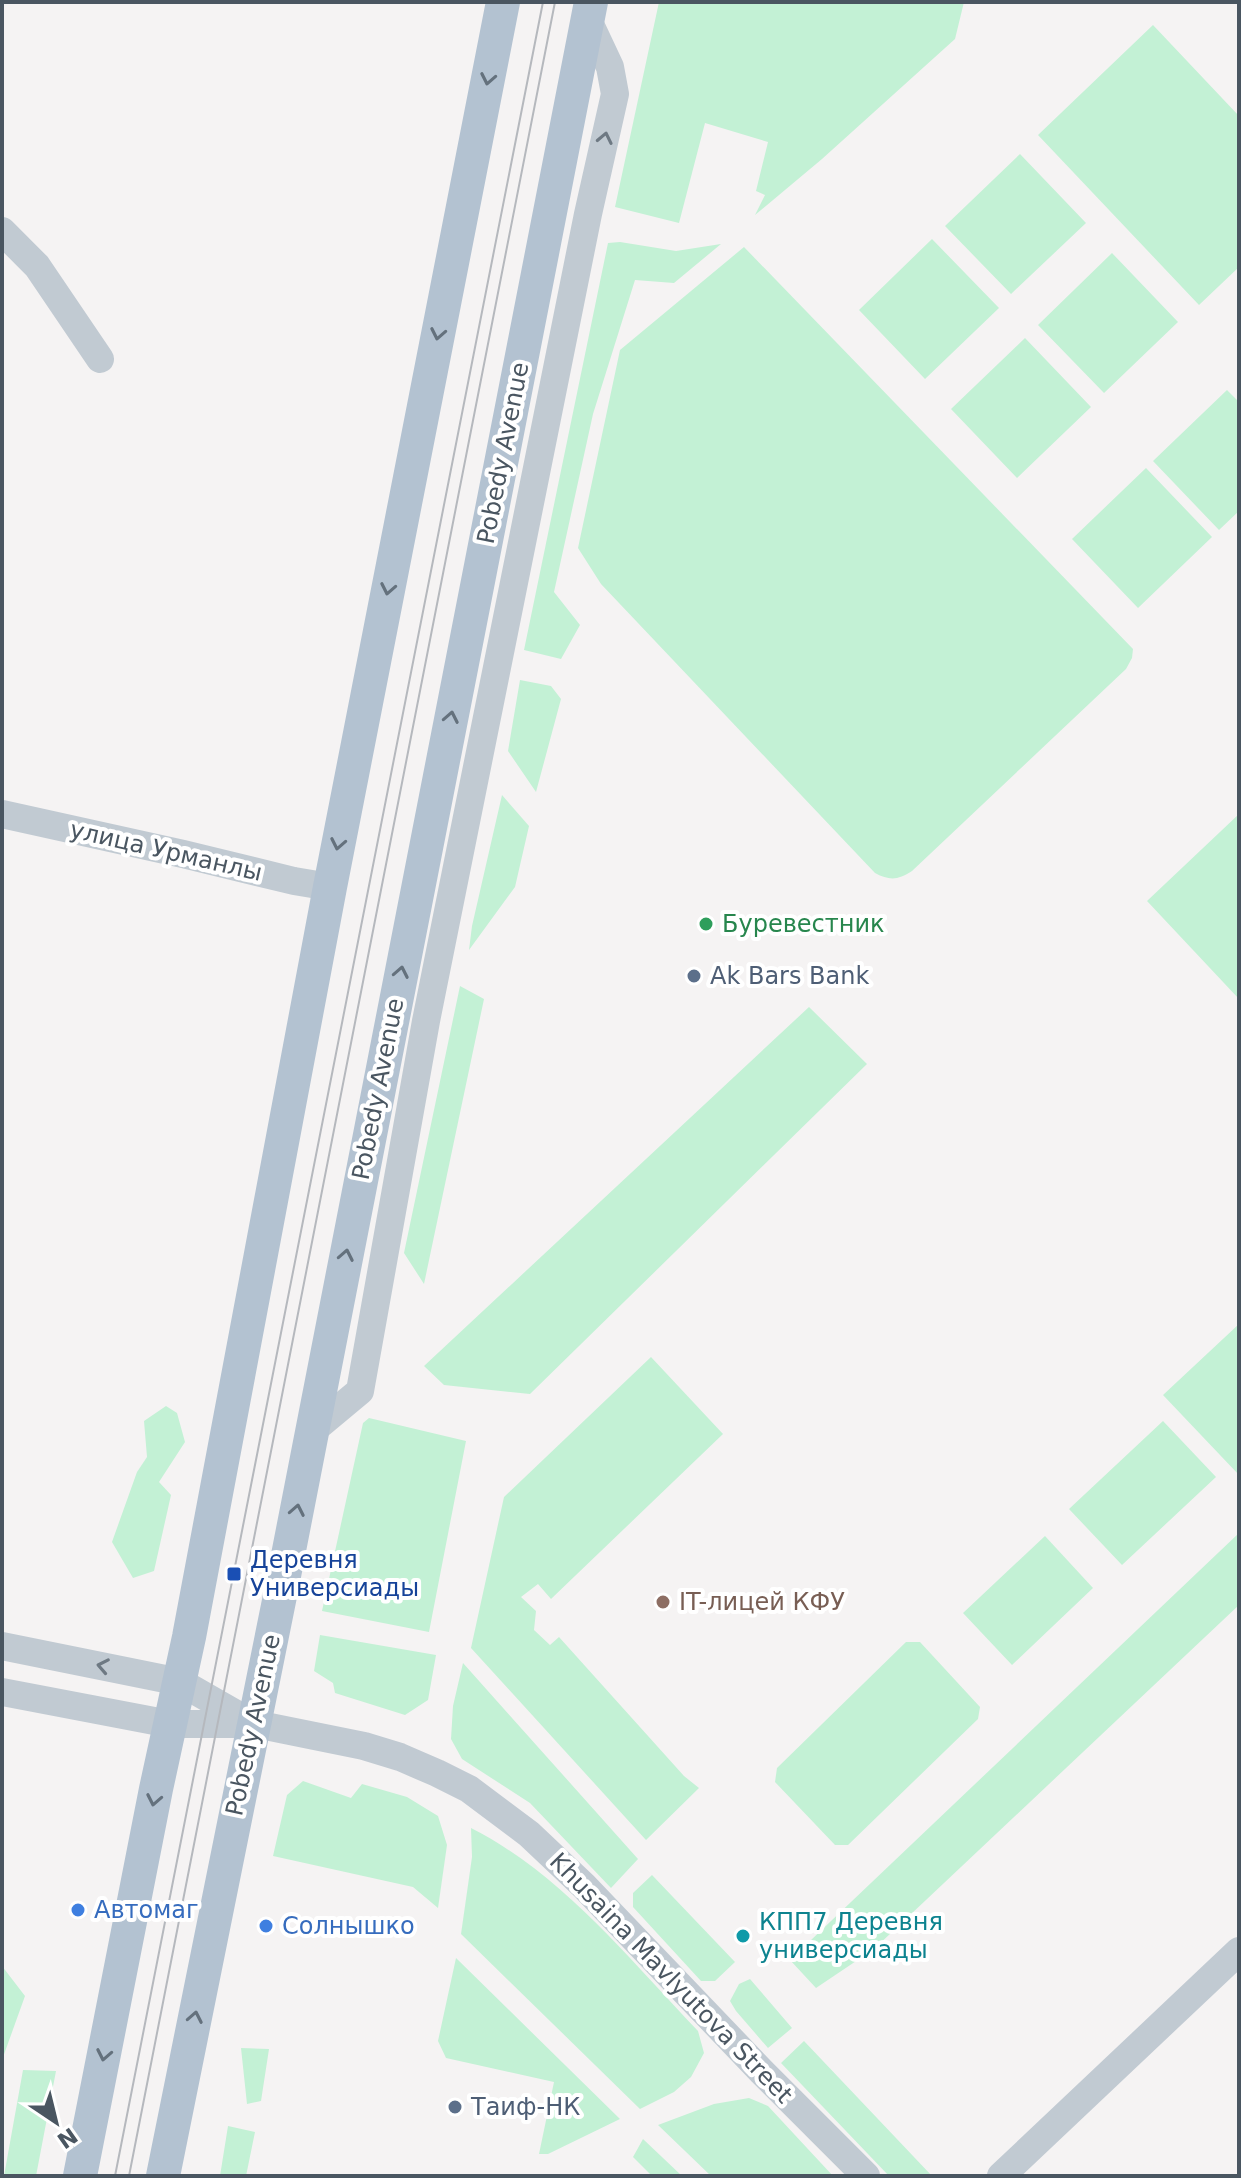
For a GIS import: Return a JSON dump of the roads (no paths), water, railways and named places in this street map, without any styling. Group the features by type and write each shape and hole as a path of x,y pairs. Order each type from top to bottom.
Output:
{"main road":[{"path":"80,2176 180,1682 330,887 503,2"},
{"name":"Pobedy Avenue","path":"163,2176 233,1820 255,1724 589,10"}],"street":[{"path":"312,1431 360,1391 426,1021 588,214 615,94 610,67 589,10"},
{"path":"2,231 37,266 100,359"},
{"name":"улица Урманлы","path":"2,814 330,887"},
{"path":"2,1646 180,1682 255,1724"},
{"path":"2,1692 170,1724 255,1724 364,1746 400,1757 469,1789 529,1834 584,1886 866,2176"},
{"path":"1001,2176 1239,1951"}],"tram line":[{"path":"115,2176 543,2"},
{"path":"129,2176 555,2"}],"place":[{"name":"Буревестник","path":"706,924"},
{"name":"Ak Bars Bank","path":"694,976"},
{"name":"Деревня Универсиады","path":"234,1574"},
{"name":"IT-лицей КФУ","path":"663,1602"},
{"name":"Автомаг","path":"78,1910"},
{"name":"Солнышко","path":"266,1926"},
{"name":"КПП7 Деревня универсиады","path":"743,1936"},
{"name":"Таиф-НК","path":"455,2107"}]}
